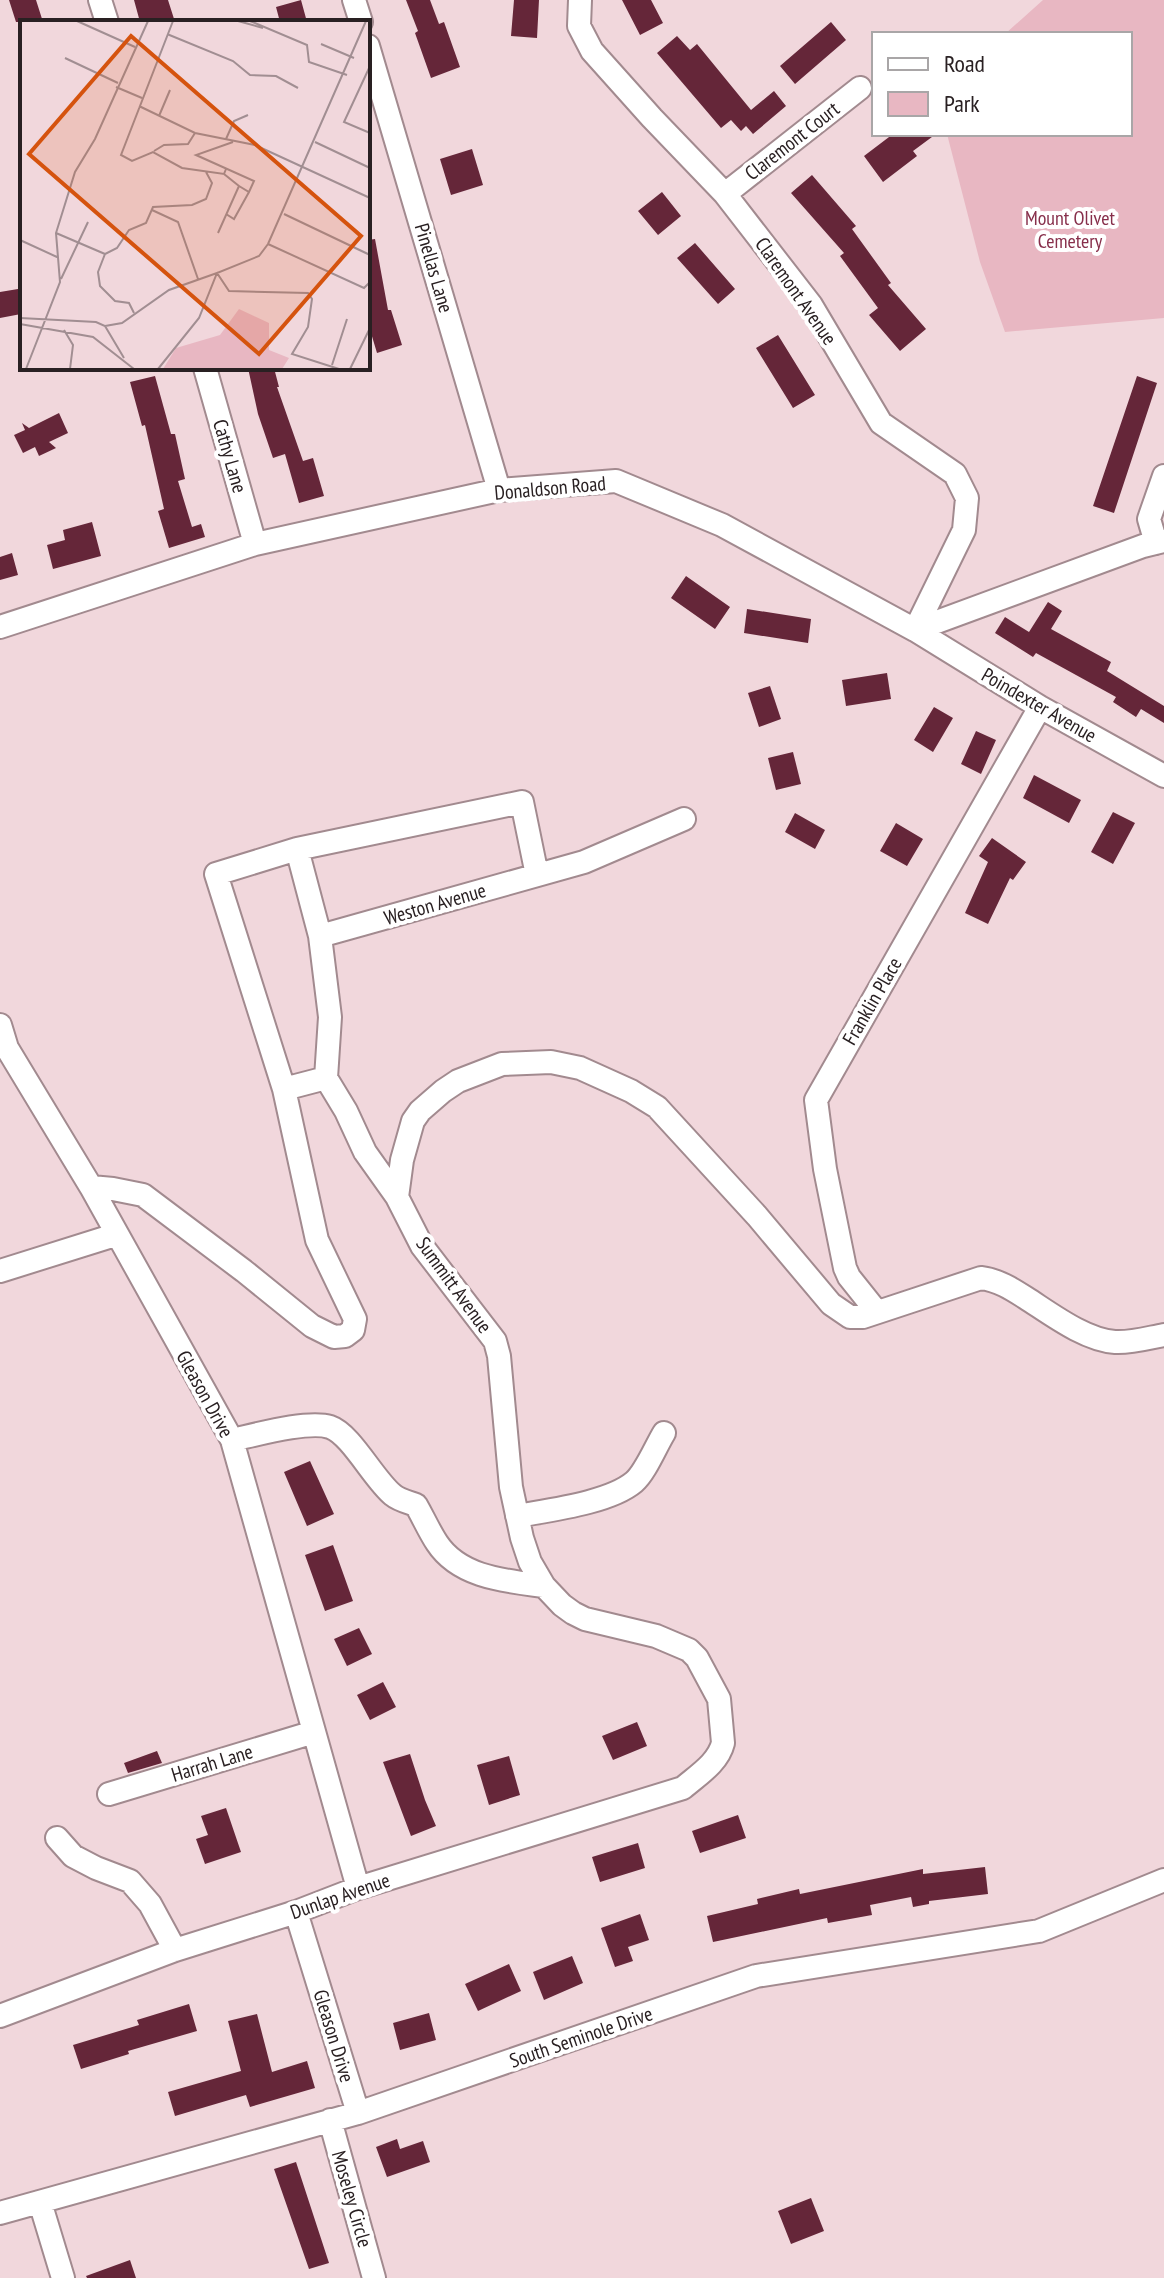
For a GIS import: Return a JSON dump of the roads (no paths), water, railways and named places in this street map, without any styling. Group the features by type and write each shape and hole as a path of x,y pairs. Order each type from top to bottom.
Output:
{"street":[{"path":"100,0 106,20"},
{"path":"354,0 360,20"},
{"name":"Claremont Avenue","path":"580,0 579,26 592,51 725,194 811,305 881,423 955,474 967,498 964,530 915,630"},
{"name":"Pinellas Lane","path":"370,53 499,490"},
{"name":"Claremont Court","path":"725,194 860,88"},
{"name":"Cathy Lane","path":"206,370 255,544"},
{"path":"915,630 1160,542 1149,519 1164,476"},
{"name":"Donaldson Road","path":"0,627 255,544 499,490 616,481 722,525 915,630"},
{"name":"Poindexter Avenue","path":"915,630 1040,707 1164,776"},
{"name":"Franklin Place","path":"877,1312 845,1268 825,1169 816,1100 1040,707"},
{"path":"91,1187 143,1195 312,1326 334,1337 345,1336 353,1330 355,1319 317,1240 284,1089 216,874 297,849 522,802 537,875"},
{"name":"Weston Avenue","path":"320,936 584,862 684,819"},
{"path":"284,1089 326,1078 330,1017 320,936 297,849"},
{"name":"Gleason Drive","path":"0,1025 7,1048 91,1187 115,1235 232,1440 358,1888"},
{"path":"397,1197 402,1160 413,1121 420,1111 458,1081 502,1064 551,1062 580,1068 631,1091 657,1107 757,1216 831,1304 853,1319 981,1278 1014,1290 1094,1337 1128,1342 1164,1335"},
{"name":"Summitt Avenue","path":"326,1078 365,1152 397,1197 422,1246 495,1341 511,1487 530,1562 544,1586 562,1605 585,1619 656,1636 689,1650 697,1658 719,1699 723,1743 710,1765 683,1788"},
{"path":"0,1271 115,1235"},
{"path":"232,1440 285,1429 330,1427 340,1432 380,1483 396,1498 416,1505 438,1545 454,1561 481,1575 544,1586"},
{"path":"517,1516 591,1501 635,1482 664,1433"},
{"name":"Harrah Lane","path":"109,1794 314,1732"},
{"name":"Dunlap Avenue","path":"0,2016 175,1950 296,1912 358,1888 683,1788"},
{"path":"57,1838 73,1856 130,1881 150,1904 175,1950"},
{"name":"South Seminole Drive","path":"0,2213 358,2113 756,1976 1039,1931 1164,1880"},
{"name":"Gleason Drive","path":"296,1912 358,2113"},
{"name":"Moseley Circle","path":"330,2120 374,2278"},
{"path":"40,2202 63,2278"}],"park label":[{"name":"Mount Olivet Cemetery","path":"1070,230"}]}
